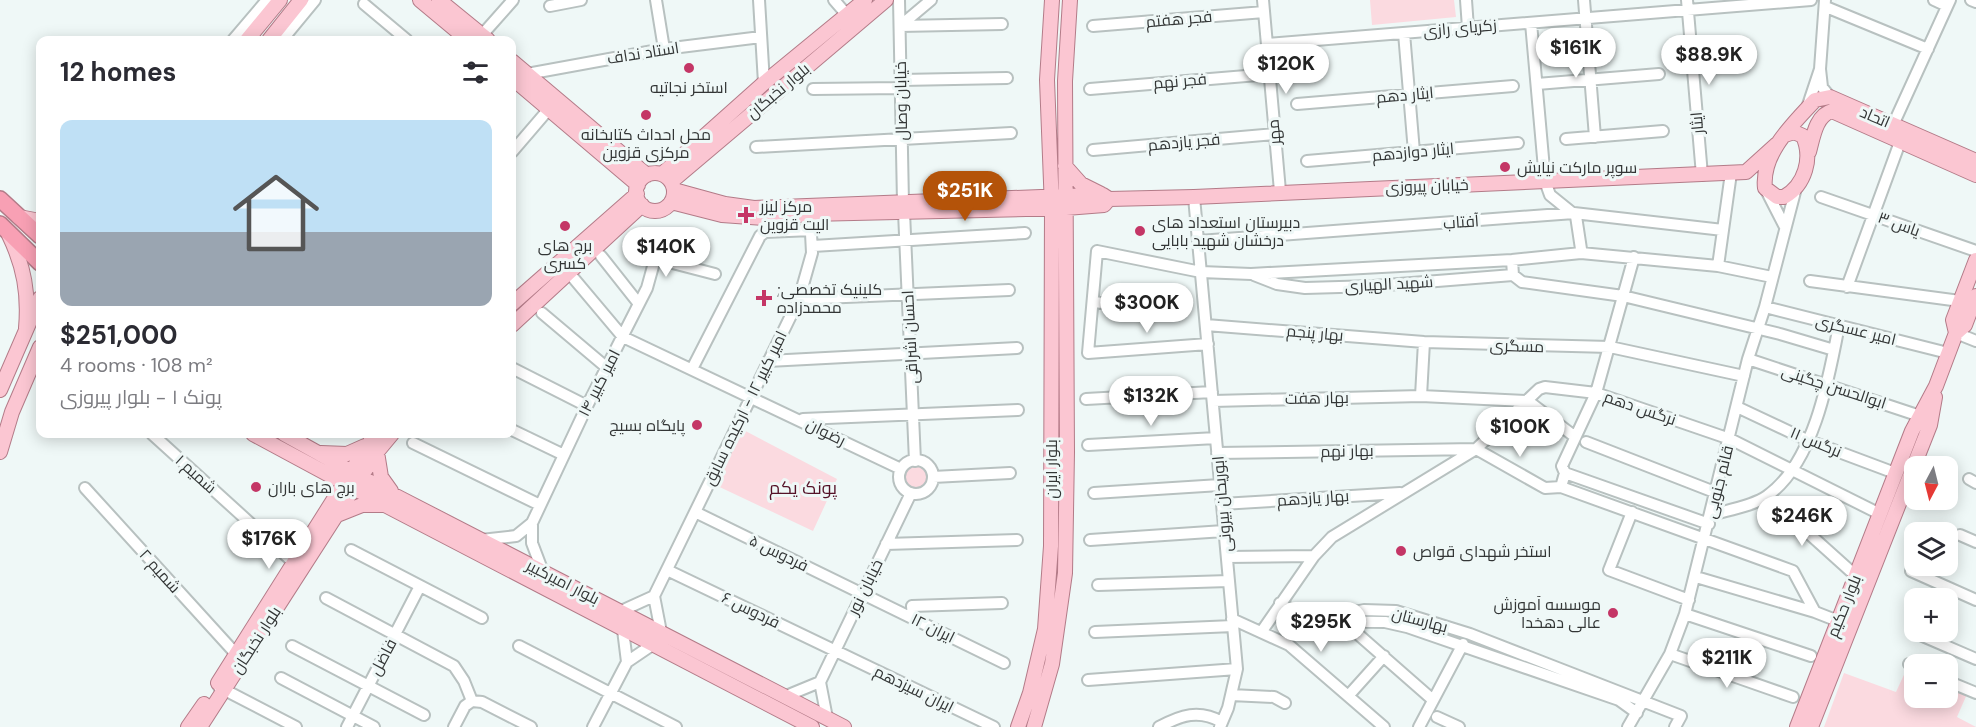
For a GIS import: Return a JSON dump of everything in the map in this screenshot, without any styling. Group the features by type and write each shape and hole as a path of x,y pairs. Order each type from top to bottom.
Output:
{"highway":[{"path":"0,200 36,232"},
{"path":"3,227 36,259"}],"main road":[{"path":"250,36 280,0"},
{"path":"272,36 301,0"},
{"path":"420,0 463,35"},
{"path":"440,0 463,35"},
{"name":"بلوار نخبگان","path":"669,187 764,83 865,0"},
{"name":"بلوار نخبگان","path":"669,187 886,0"},
{"name":"بلوار ایران","path":"1018,727 1039,660 1049,586 1059,237 1059,202 1047,80 1052,0"},
{"name":"بلوار ایران","path":"1059,202 1065,166 1065,81 1070,0"},
{"path":"516,64 641,190 650,210 660,210 669,187"},
{"path":"516,82 641,190"},
{"path":"1765,188 1765,172 1781,139 1815,100 1830,97"},
{"name":"اتحاد","path":"1830,97 1976,161"},
{"name":"اتحاد","path":"1809,152 1820,118 1825,112 1832,111 1976,175"},
{"path":"1794,132 1803,136 1809,152 1796,188 1784,197 1777,197 1738,173 1781,139 1794,132"},
{"path":"1065,166 1081,184 1106,197"},
{"name":"خیابان پیروزی","path":"1059,202 1106,197 1194,197 1545,175 1738,173"},
{"path":"516,300 641,190 669,187 692,201 741,218 904,207 1059,202"},
{"path":"516,321 570,274 641,190"},
{"name":"خیابان پیروزی","path":"1059,202 1087,206 1104,205 1106,197"},
{"path":"692,201 754,208 1027,208 1059,202"},
{"path":"1027,208 1038,214 1059,237 1087,206"},
{"path":"19,217 36,219"},
{"path":"3,227 25,278 28,303 26,328"},
{"name":"بلوار ایران","path":"1034,727 1052,664 1065,573 1067,453 1059,237"},
{"name":"بلوار حکیم","path":"1956,333 1953,320 1976,260"},
{"name":"بلوار حکیم","path":"1797,727 1895,473 1936,386 1956,333 1965,325 1976,296"},
{"path":"0,390 36,307"},
{"path":"0,452 12,412 36,357"},
{"name":"بلوار حکیم","path":"1811,727 1930,425 1936,386"},
{"name":"بلوار امیرکبیر","path":"262,438 352,479 623,630 812,727"},
{"name":"بلوار امیرکبیر","path":"291,438 352,479"},
{"name":"بلوار نخبگان","path":"206,725 236,654 293,562 352,479 371,449 374,438"},
{"name":"بلوار نخبگان","path":"371,449 386,438"},
{"path":"314,452 347,454 371,449 391,501 362,505 337,515"},
{"name":"بلوار نخبگان","path":"188,727 221,688 337,515 352,479"},
{"name":"بلوار امیرکبیر","path":"391,501 481,540 844,727"}],"street":[{"path":"236,36 267,0"},
{"path":"285,36 315,0"},
{"path":"486,36 512,0"},
{"path":"550,6 581,0"},
{"path":"656,0 664,49"},
{"path":"759,0 764,83"},
{"path":"834,0 847,15"},
{"name":"خیابان وصال","path":"899,0 904,207"},
{"path":"900,26 931,0"},
{"name":"مهر","path":"1263,0 1280,191"},
{"path":"1466,0 1468,28"},
{"path":"1584,0 1595,137"},
{"name":"زکریای رازی","path":"1267,44 1585,18 1688,5 1811,0"},
{"path":"1893,125 1949,3 1934,0"},
{"path":"1971,0 1976,2"},
{"path":"1830,97 1822,87 1820,69 1826,3 1928,49"},
{"path":"364,4 402,36"},
{"name":"ایثار","path":"1688,5 1702,175"},
{"name":"فجر هفتم","path":"1093,26 1264,12"},
{"path":"1531,23 1545,175 1550,195 1574,213 1581,249"},
{"path":"900,26 1002,24"},
{"path":"1404,33 1414,152"},
{"name":"استاد نداف","path":"527,74 664,49 760,37"},
{"path":"1807,109 1820,69"},
{"name":"فجر نهم","path":"1090,89 1270,74"},
{"path":"1537,84 1659,74"},
{"path":"813,89 1006,78"},
{"name":"ایثار دهم","path":"1297,104 1513,86"},
{"path":"516,147 548,110"},
{"path":"1566,139 1663,131"},
{"path":"756,147 1011,133"},
{"name":"فجر یازدهم","path":"1093,150 1275,135"},
{"path":"1847,287 1900,142"},
{"name":"ایثار دوازدهم","path":"1307,161 1518,143"},
{"path":"1718,266 1738,173"},
{"path":"1765,188 1785,227"},
{"name":"قائم جنوبی","path":"1628,727 1670,654 1685,614 1717,493 1748,359 1765,307 1796,188"},
{"name":"ابوریحان بیرونی","path":"1194,197 1237,669 1221,725"},
{"name":"یاس ۳","path":"1821,197 1976,251"},
{"name":"احسان اشراقی","path":"904,207 915,461"},
{"name":"آفتاب","path":"1198,241 1574,213 1724,230"},
{"name":"امیر کبیر ۱۲ - ارکیده سابق","path":"654,596 799,298 809,271 813,246 810,214"},
{"path":"692,369 762,233 812,230"},
{"path":"813,246 1025,233"},
{"name":"امیر کبیر ۱۴","path":"532,523 606,367 639,304 657,259 660,241"},
{"name":"شهید الهیاری","path":"1094,302 1097,251 1201,272 1251,274 1512,260 1581,253 1718,266 1772,277"},
{"path":"600,256 639,304"},
{"name":"نرگس دهم","path":"1634,257 1596,393 1730,439 1880,514"},
{"path":"657,259 715,274"},
{"path":"1512,260 1513,275 1522,282 1623,296 1757,328 1834,350"},
{"path":"570,274 623,337"},
{"name":"شهید الهیاری","path":"1251,274 1276,284 1305,288 1374,286 1513,275"},
{"path":"1810,281 1960,301"},
{"path":"799,298 1010,290"},
{"path":"1119,305 1094,302 1089,352 1208,344"},
{"name":"امیر عسگری","path":"1765,307 1948,353"},
{"path":"543,313 606,367"},
{"name":"بهار پنجم","path":"1206,325 1424,342"},
{"path":"1565,473 1710,520 1767,496 1793,469 1807,440 1827,386 1839,325"},
{"path":"1956,333 1976,341"},
{"name":"رضوان","path":"623,337 902,469"},
{"path":"1421,396 1424,342"},
{"name":"مسگری","path":"1424,342 1610,347 1744,376"},
{"path":"768,361 1017,348"},
{"name":"ابوالحسن چگینی","path":"1748,359 1920,416"},
{"path":"516,370 587,406"},
{"path":"1262,631 1314,556 1332,537 1476,449 1539,389 1545,387 1596,393 1574,436 1563,466 1565,473 1561,487"},
{"name":"بهار هفت","path":"1086,399 1421,396 1528,401"},
{"path":"1528,401 1574,436"},
{"name":"نرگس ۱۱","path":"1737,406 1807,440 1895,473"},
{"path":"800,419 1018,410"},
{"path":"516,432 564,455"},
{"name":"شمیم ۱","path":"156,438 293,562"},
{"path":"1088,445 1216,438"},
{"path":"1586,442 1717,493"},
{"path":"413,443 540,505"},
{"path":"1476,449 1545,488 1561,487 1793,571 1815,612"},
{"name":"بهار نهم","path":"1218,453 1476,449"},
{"path":"915,461 925,464 933,477 926,491 911,493 902,486 902,469 915,461"},
{"path":"933,477 1010,473"},
{"path":"1094,493 1220,485"},
{"name":"شمیم ۲","path":"85,488 236,654"},
{"name":"بهار یازدهم","path":"1222,504 1404,492"},
{"name":"خیابان نور","path":"820,682 911,493"},
{"path":"1767,496 1856,576"},
{"name":"فردوس ۵","path":"695,512 862,593"},
{"path":"1632,512 1609,570 1689,600"},
{"path":"481,540 516,536 532,523"},
{"path":"532,523 532,543 543,572"},
{"path":"1090,540 1224,531"},
{"path":"1960,535 1976,542"},
{"path":"886,544 1017,540"},
{"path":"351,550 482,618"},
{"path":"1227,557 1314,556"},
{"name":"فردوس ۶","path":"667,570 834,651"},
{"path":"1922,576 1976,600"},
{"path":"1696,577 1838,621"},
{"path":"1098,585 1229,581"},
{"name":"فاضل","path":"347,727 420,586"},
{"name":"ایران ۱۲","path":"862,593 1004,663"},
{"path":"621,611 654,596 661,632"},
{"path":"326,598 454,666 464,681 472,701"},
{"path":"913,618 912,606 1002,603"},
{"path":"1280,603 1311,621"},
{"name":"بهارستان","path":"1311,621 1364,610 1396,611 1470,634 1681,716 1675,727"},
{"path":"1685,614 1811,656"},
{"name":"بهارستان","path":"1311,621 1385,622 1463,644 1620,700 1636,713"},
{"path":"1095,632 1233,622 1262,631 1289,645 1384,727"},
{"path":"1344,622 1433,700"},
{"path":"623,630 627,662"},
{"path":"1937,642 1976,659"},
{"path":"1419,727 1463,644"},
{"path":"592,727 627,662 652,645"},
{"path":"292,646 423,715"},
{"path":"519,646 676,727"},
{"name":"ایران سیزدهم","path":"834,651 994,727"},
{"path":"1670,654 1793,697"},
{"path":"1349,695 1384,656"},
{"path":"1088,681 1237,669"},
{"path":"281,678 374,727"},
{"path":"786,696 820,682 827,718"},
{"path":"1958,686 1976,693"},
{"path":"221,688 296,727"},
{"path":"1231,695 1274,697 1285,703"},
{"path":"454,727 465,706 472,701 483,702 531,727"},
{"path":"1159,727 1194,714 1212,716 1221,725"},
{"path":"1437,717 1460,727"}],"shaded area":[{"path":"1370,0 1454,0 1456,17 1372,25"},
{"path":"736,426 837,479 813,531 709,482"},
{"path":"916,460 928,465 933,477 928,489 916,494 904,489 899,477 904,465"},
{"path":"1844,673 1896,692 1904,675 1904,708 1958,708 1958,690 1967,694 1957,717 1976,727 1824,727"}],"place":[{"name":"استخر نجاتیه","path":"689,68"},
{"name":"محل احداث کتابخانه مرکزی قزوین","path":"646,115"},
{"name":"سوپر مارکت نیایش","path":"1505,167"},
{"name":"مرکز لیزر الیت قزوین","path":"746,215"},
{"name":"برج های کسری","path":"565,226"},
{"name":"دبیرستان استعداد های درخشان شهید بابایی","path":"1140,231"},
{"name":";کلینیک تخصصی محمدزاده","path":"764,298"},
{"name":"پایگاه بسیج","path":"697,425"},
{"name":"برج های باران","path":"256,487"},
{"name":"استخر شهدای قواص","path":"1401,551"},
{"name":"موسسه آموزش عالی دهخدا","path":"1613,613"}],"district":[{"name":"پونک یکم","path":"803,488"}]}
